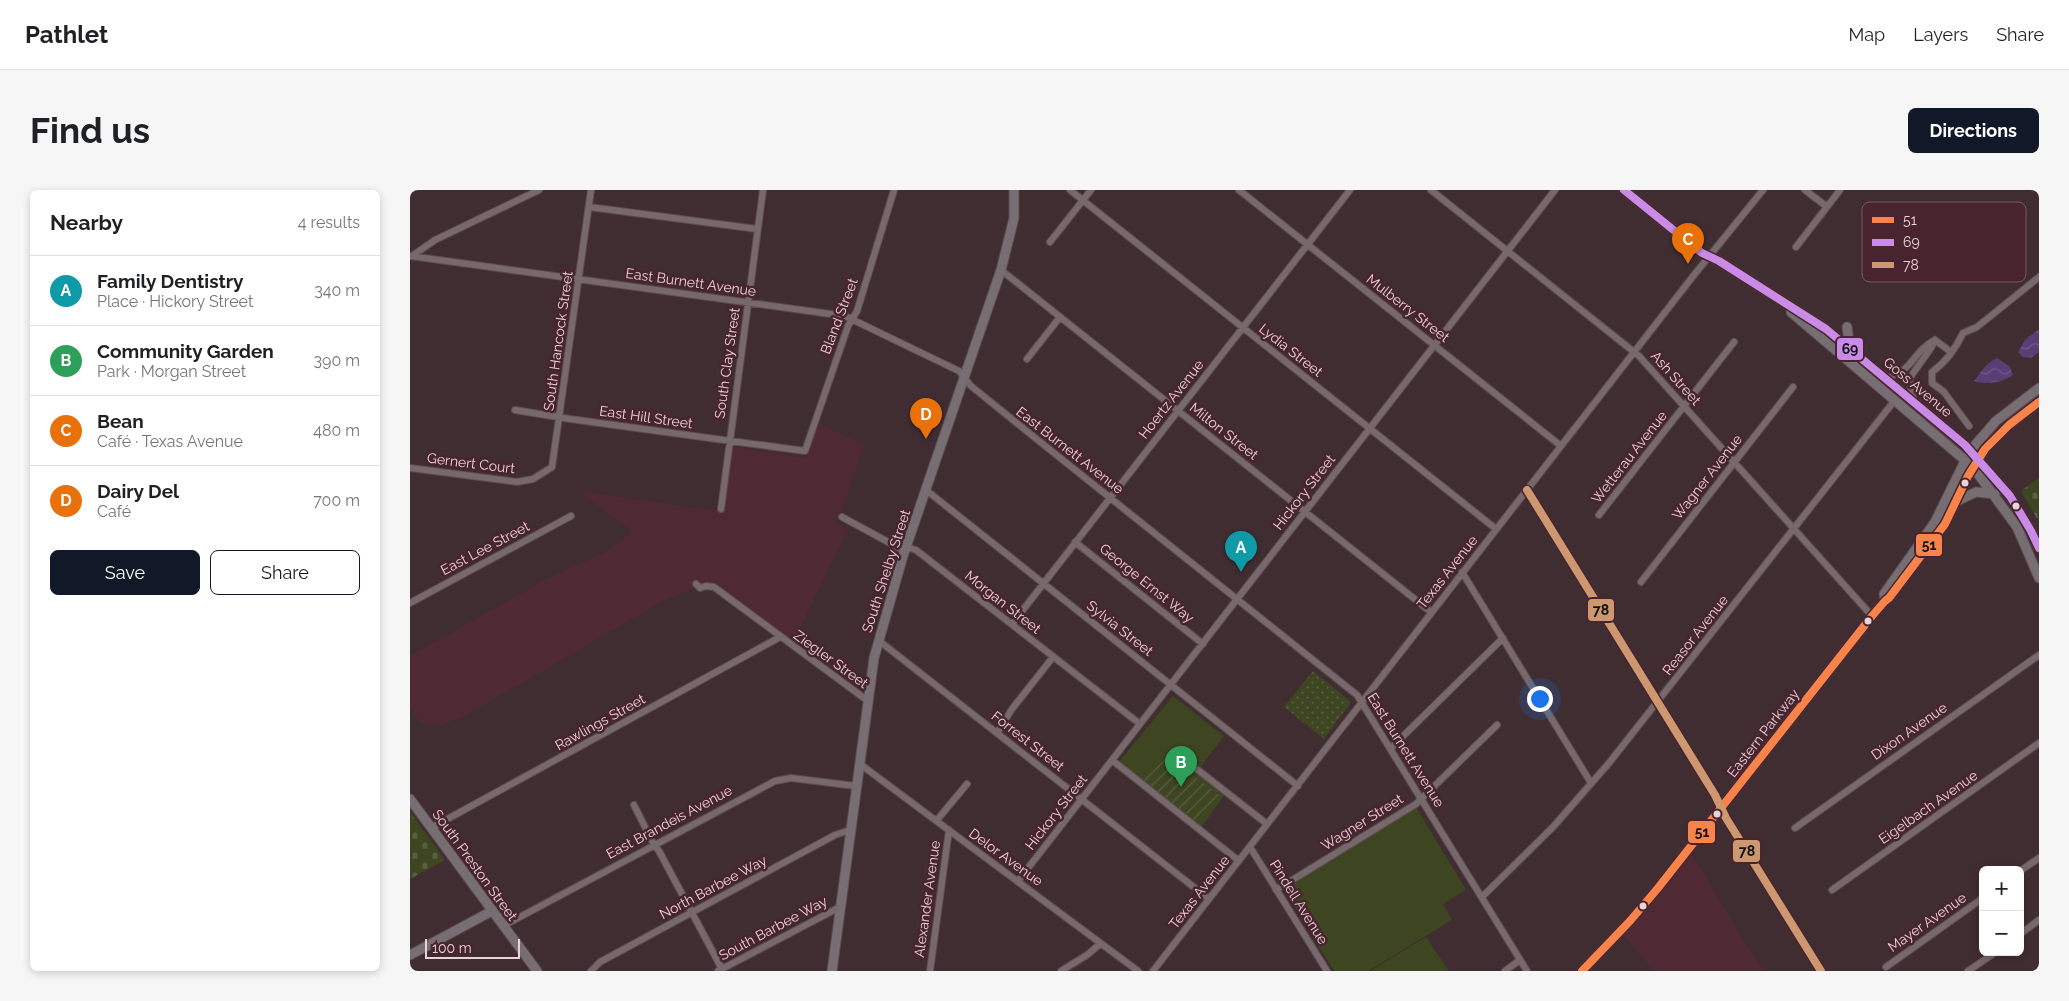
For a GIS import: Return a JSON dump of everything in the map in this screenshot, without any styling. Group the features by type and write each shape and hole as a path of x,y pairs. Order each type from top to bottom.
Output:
{"main road":[{"name":"South Shelby Street","path":"832,971 856,786 878,640 906,547 1001,270 1014,218 1014,190"},
{"name":"Goss Avenue","path":"1624,190 1702,253 1710,256 1821,326 1914,401 1970,450 1976,463"},
{"name":"Goss Avenue","path":"1787,306 1793,314 1965,460 1976,463"},
{"path":"1847,327 1850,349"},
{"name":"Eastern Parkway","path":"1884,601 1884,594 1943,508 1970,450 1996,421 2039,388"},
{"name":"Eastern Parkway","path":"1582,971 1630,921 1658,888 1872,616 1884,601 1889,598 1940,530 1976,463 1988,445 2009,425 2039,402"},
{"path":"1976,463 2017,528 2039,578"},
{"path":"1976,463 2015,504 2039,548"},
{"path":"1956,501 1976,492 1995,494"},
{"name":"South Preston Street","path":"410,799 537,971"},
{"path":"410,955 492,911"}],"street":[{"path":"411,256 436,240 539,190"},
{"name":"South Hancock Street","path":"528,481 552,467 591,190"},
{"name":"South Clay Street","path":"720,509 763,190"},
{"name":"Bland Street","path":"805,451 848,326 857,311 894,190"},
{"name":"Lydia Street","path":"1070,190 1496,529"},
{"path":"1050,242 1091,190"},
{"name":"Mulberry Street","path":"1239,190 1561,446"},
{"name":"Hoertz Avenue","path":"1012,624 1350,190"},
{"name":"Ash Street","path":"1431,190 1635,352 1872,616"},
{"name":"Hickory Street","path":"1018,881 1555,190"},
{"name":"Texas Avenue","path":"1153,971 1462,572 1763,190"},
{"path":"1805,190 1826,206"},
{"path":"1796,247 1840,190"},
{"path":"589,207 757,229"},
{"name":"East Burnett Avenue","path":"411,256 845,316 959,371 971,386 1358,695 1527,971"},
{"name":"Milton Street","path":"1001,270 1431,612"},
{"path":"1969,426 1944,392 1932,383 1932,372 1942,365 1958,345 1963,333 1977,327 2039,277"},
{"path":"1027,359 1060,317"},
{"path":"1935,340 1952,352"},
{"path":"1886,378 1899,375 1906,370 1924,345 1935,340"},
{"path":"1914,401 1910,379 1935,340"},
{"name":"Wetterau Avenue","path":"1599,515 1734,342"},
{"name":"Wagner Avenue","path":"1641,582 1792,388"},
{"name":"Reasor Avenue","path":"1482,897 1552,827 1592,783 1658,702 1895,400"},
{"name":"East Hill Street","path":"515,410 805,451"},
{"name":"Gernert Court","path":"410,468 518,482 528,481"},
{"name":"Sylvia Street","path":"926,490 1298,786"},
{"path":"1527,490 1821,971"},
{"name":"East Lee Street","path":"410,603 571,516"},
{"name":"Morgan Street","path":"842,517 901,549 906,547 916,550 1140,724"},
{"name":"George Ernst Way","path":"1075,542 1202,644"},
{"path":"1462,572 1592,783"},
{"path":"696,584 700,588 706,586 714,587 780,637"},
{"name":"Ziegler Street","path":"780,637 868,701"},
{"name":"Rawlings Street","path":"431,828 780,637"},
{"path":"1390,749 1503,638"},
{"name":"Forrest Street","path":"878,640 1209,899"},
{"name":"Dixon Avenue","path":"1795,828 2039,655"},
{"path":"997,733 1012,709 1053,657"},
{"name":"Wagner Street","path":"1276,890 1416,804 1497,725"},
{"name":"Eigelbach Avenue","path":"1832,890 2039,743"},
{"path":"1112,760 1239,860"},
{"name":"Delor Avenue","path":"860,764 1138,971"},
{"path":"1198,770 1268,824"},
{"name":"East Brandeis Avenue","path":"503,926 775,781 791,778 856,786"},
{"path":"937,820 967,784"},
{"path":"634,805 692,912 720,970"},
{"name":"North Barbee Way","path":"591,971 600,962 835,835 850,830"},
{"name":"Alexander Avenue","path":"930,971 949,830"},
{"name":"Pindell Avenue","path":"1250,847 1327,971"},
{"path":"2024,869 2039,858"},
{"name":"Mayer Avenue","path":"1886,967 1979,901"},
{"name":"South Barbee Way","path":"720,970 840,907"},
{"path":"2024,931 2039,920"},
{"path":"1061,971 1087,955 1100,944"},
{"path":"1968,971 1990,956"},
{"path":"1505,971 1520,960"}],"shaded area":[{"path":"818,423 864,445 842,510 835,523 848,530 794,640 779,632 715,585 703,584 661,602 465,716 438,726 427,725 418,720 410,707 410,656 545,580 603,553 631,533 630,529 583,495 584,492 719,511 731,447 806,458"},
{"path":"1691,853 1747,946 1765,971 1654,971 1623,935"}],"green space":[{"path":"2039,478 2039,522 2021,491"},
{"path":"1313,671 1351,702 1324,739 1284,707"},
{"path":"1173,696 1224,736 1196,773 1225,794 1201,828 1118,763"},
{"path":"1164,752 1220,796 1198,823 1142,779"},
{"path":"1416,807 1466,890 1443,904 1452,920 1368,971 1334,971 1284,889"},
{"path":"410,812 445,860 410,879"},
{"path":"1426,937 1449,971 1370,971"}],"water":[{"path":"2039,329 2039,352 2031,358 2023,357 2018,352 2025,340"},
{"path":"1997,358 2010,367 2013,375 2004,380 1994,382 1974,381 1987,365"}],"transit line":[{"name":"69","path":"1624,190 1702,253 1719,261 1826,329 1965,445 2010,496 2039,548"},
{"name":"51","path":"1582,971 1630,921 1658,888 1872,616 1889,598 1945,524 1968,476 1985,449 2009,425 2039,402"},
{"name":"78","path":"1527,490 1821,971"}],"place":[{"name":"Bean","path":"1688,264"},
{"name":"Dairy Del","path":"926,439"},
{"name":"Family Dentistry","path":"1241,572"},
{"name":"Community Garden","path":"1181,787"}]}
